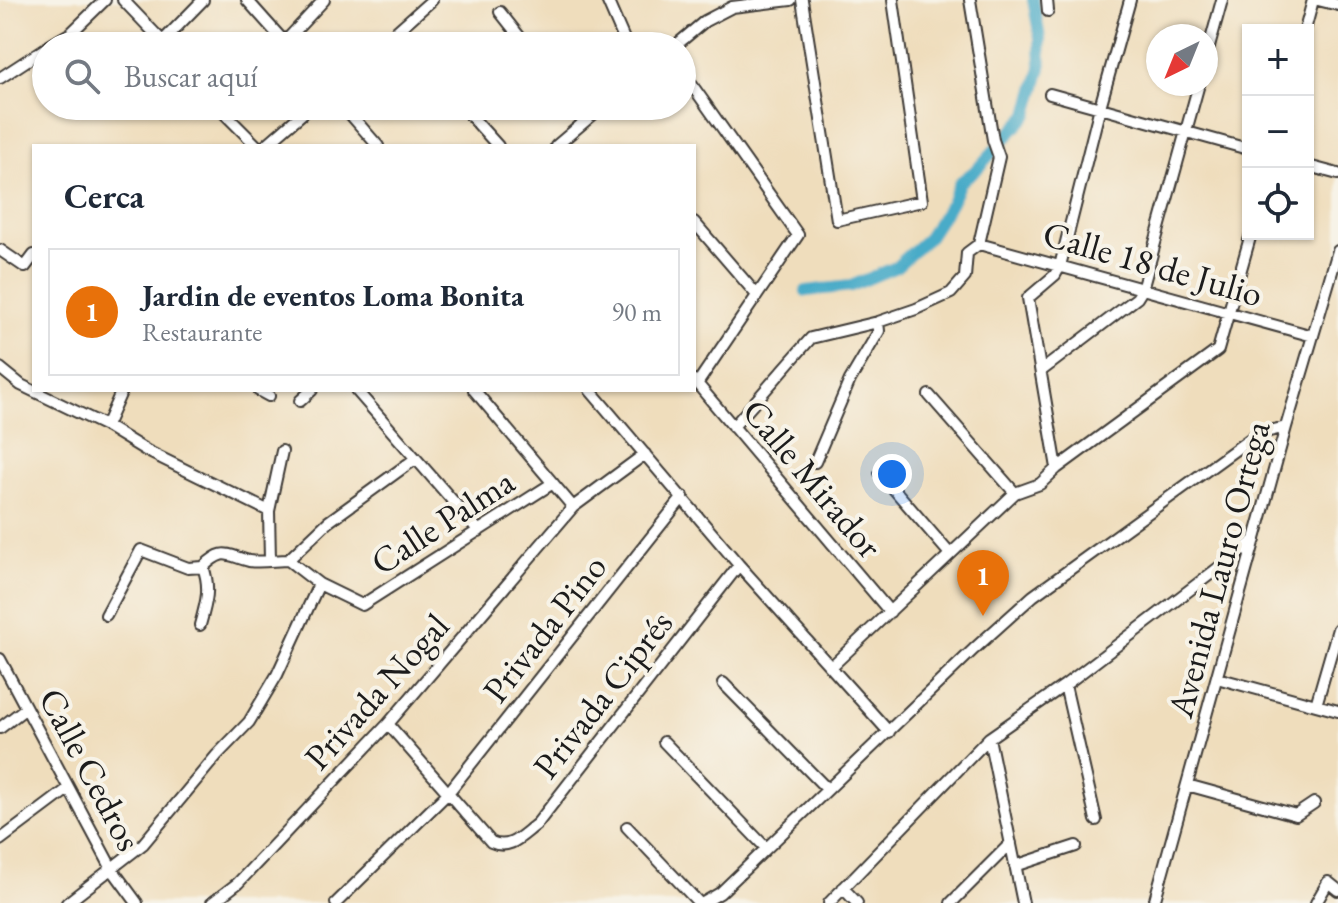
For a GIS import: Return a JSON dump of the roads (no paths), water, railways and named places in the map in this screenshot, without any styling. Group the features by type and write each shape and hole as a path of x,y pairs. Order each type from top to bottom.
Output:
{"street":[{"path":"72,32 105,0"},
{"path":"123,0 154,32"},
{"path":"175,32 203,0"},
{"path":"247,0 274,32"},
{"path":"296,32 324,0"},
{"path":"396,32 432,0"},
{"path":"607,0 621,32"},
{"path":"692,32 732,7 791,0"},
{"path":"802,0 837,220 922,201 893,0"},
{"path":"733,427 811,338 878,322 916,309 959,287 965,277 967,253 979,244 999,157 993,140 970,0"},
{"path":"1057,468 1028,298 1055,275 1060,266 1130,0"},
{"path":"1215,24 1222,0"},
{"path":"1307,24 1316,0 1338,5"},
{"path":"500,12 516,32"},
{"path":"0,78 32,57"},
{"path":"696,91 798,235 696,382"},
{"path":"1050,94 1242,147"},
{"path":"1041,371 1137,298 1142,290 1196,96"},
{"path":"233,120 255,144"},
{"path":"267,144 295,120"},
{"path":"355,120 376,144"},
{"path":"475,120 496,144"},
{"path":"558,144 586,120"},
{"path":"1314,168 1338,174"},
{"path":"696,224 756,294"},
{"path":"832,666 1015,493 1040,484 1057,468 1218,350 1249,240"},
{"name":"Calle 18 de Julio","path":"979,244 1313,336"},
{"path":"0,250 25,267 32,258"},
{"name":"Avenida Lauro Ortega","path":"1154,903 1338,251"},
{"path":"815,462 850,380 879,331 878,322"},
{"path":"0,368 32,390"},
{"name":"Calle Mirador","path":"696,382 890,612"},
{"path":"36,392 269,511"},
{"path":"106,426 121,392"},
{"path":"262,392 269,396"},
{"path":"300,401 310,392"},
{"path":"358,392 479,531"},
{"path":"476,392 573,507"},
{"path":"592,392 739,565 889,732"},
{"path":"929,395 1015,493"},
{"path":"627,827 701,903 720,893 1033,596 1257,434 1286,427"},
{"path":"270,560 269,511 282,451"},
{"name":"Privada Nogal","path":"212,903 238,883 388,724 573,507 645,454"},
{"path":"288,560 328,522 415,459"},
{"path":"880,473 950,554"},
{"name":"Calle Palma","path":"319,584 362,605 553,483"},
{"name":"Privada Pino","path":"336,903 448,793 683,497"},
{"path":"829,903 989,738 1065,685 1255,540"},
{"path":"67,903 143,844 217,755 249,722 277,675 319,584 288,560 250,561 238,555 223,554 203,567 188,568 141,550 106,615"},
{"name":"Privada Ciprés","path":"448,793 491,842 500,846 510,845 537,824 739,565"},
{"path":"200,625 209,581 203,567"},
{"path":"1316,705 1338,629"},
{"name":"Calle Cedros","path":"0,659 112,869 137,903"},
{"path":"1217,678 1338,711"},
{"path":"723,683 827,789"},
{"path":"1065,685 1096,820"},
{"path":"0,728 26,708"},
{"path":"388,724 448,793"},
{"path":"989,738 1023,903"},
{"path":"664,742 766,848"},
{"path":"1187,785 1296,815 1314,803"},
{"path":"0,840 68,789"},
{"path":"951,903 1011,843"},
{"path":"1015,866 1076,846"},
{"path":"1316,903 1328,882 1338,890"},
{"path":"843,888 857,903"}],"waterway":[{"path":"806,291 851,286 896,267 928,238 952,201 960,182 976,170 1028,114 1041,68 1040,38 1033,0"}],"place":[{"name":"Jardin de eventos Loma Bonita","path":"983,616"}]}
